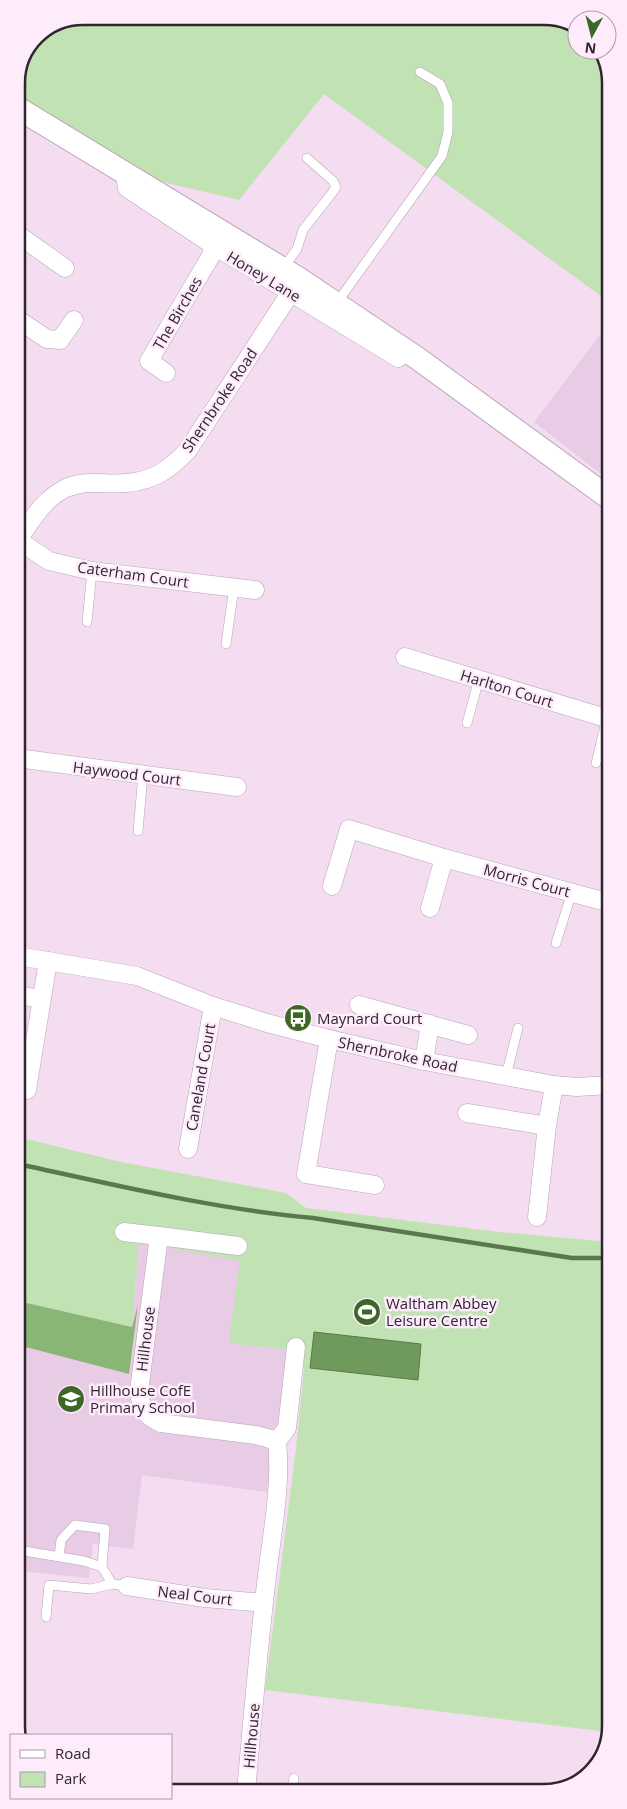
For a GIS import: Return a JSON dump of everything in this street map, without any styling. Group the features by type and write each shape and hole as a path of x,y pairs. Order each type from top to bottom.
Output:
{"street":[{"name":"Honey Lane","path":"25,112 125,173 291,279 336,304 417,358 602,493"},
{"name":"Honey Lane","path":"125,173 127,188 216,247 291,279 402,360 417,358"},
{"path":"25,240 65,268"},
{"name":"The Birches","path":"166,373 149,362 216,247"},
{"name":"Shernbroke Road","path":"25,530 48,501 66,488 90,482 126,483 139,481 151,478 172,466 188,450 291,279"},
{"path":"25,324 47,339 60,340 74,320"},
{"name":"Caterham Court","path":"25,546 49,561 92,571 255,590"},
{"name":"Harlton Court","path":"406,657 602,717"},
{"name":"Haywood Court","path":"25,760 237,787"},
{"name":"Morris Court","path":"332,886 349,828 444,858 602,901"},
{"path":"430,908 444,858"},
{"name":"Shernbroke Road","path":"25,957 137,976 213,1006 329,1039 424,1060 554,1085 577,1087 602,1085"},
{"path":"27,1090 48,961"},
{"path":"25,996 42,999"},
{"path":"359,1005 468,1035"},
{"name":"Caneland Court","path":"188,1149 213,1006"},
{"path":"424,1060 430,1024"},
{"path":"329,1039 306,1174 375,1186"},
{"path":"537,1217 547,1126 554,1085"},
{"path":"467,1113 547,1126"},
{"path":"124,1232 238,1246"},
{"name":"Hillhouse","path":"159,1236 139,1391 144,1411 148,1417 161,1423 256,1435 277,1441"},
{"name":"Hillhouse","path":"247,1784 276,1492 279,1454 277,1441 287,1428 296,1347"},
{"name":"Neal Court","path":"120,1585 205,1598 264,1603"}],"lane":[{"path":"336,304 442,156 448,132 448,103 440,84 420,72"},
{"path":"291,279 303,230 336,187 333,181 307,158"},
{"path":"87,622 92,571"},
{"path":"226,644 234,587"},
{"path":"467,723 479,679"},
{"path":"596,763 602,741"},
{"path":"138,831 143,775"},
{"path":"556,943 572,892"},
{"path":"506,1076 518,1028"},
{"path":"59,1557 61,1540 76,1525 106,1529 102,1567"},
{"path":"25,1551 84,1561 102,1567 120,1585"},
{"path":"46,1617 49,1586 91,1589 120,1585"},
{"path":"293,1784 294,1778"}],"shaded area":[{"path":"602,332 602,475 534,422"},
{"path":"139,1241 241,1261 229,1343 289,1350 267,1492 142,1475 133,1549 93,1544 89,1578 25,1572 25,1308 132,1327"},
{"path":"25,1303 132,1327 138,1304 129,1374 25,1347"},
{"path":"314,1332 421,1344 418,1380 310,1368"}],"green space":[{"path":"83,25 548,25 567,30 567,60 598,61 602,75 602,297 324,94 239,200 125,173 25,109 26,71 35,51 42,42 61,29"},
{"path":"25,1139 121,1162 286,1193 306,1208 499,1232 602,1241 602,1731 265,1690 296,1449 304,1368 303,1354 289,1350 229,1343 240,1261 139,1242 132,1327 25,1303"}],"waterway":[{"path":"25,1166 165,1196 239,1209 313,1218 572,1258 602,1258"}],"place":[{"name":"Maynard Court","path":"298,1018"},
{"name":"Waltham Abbey Leisure Centre","path":"367,1312"},
{"name":"Hillhouse CofE Primary School","path":"71,1399"}]}
